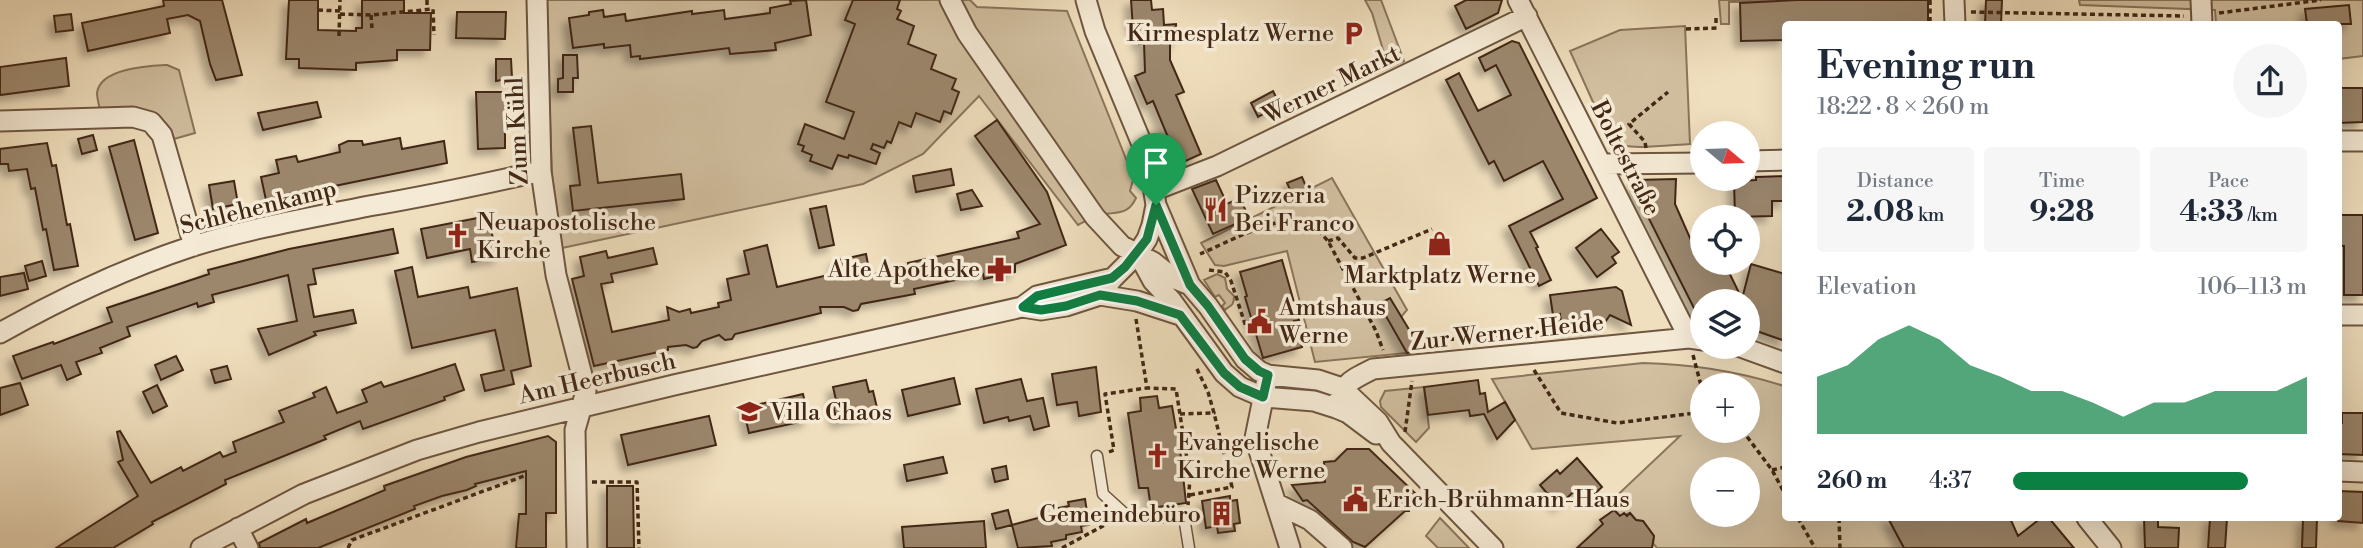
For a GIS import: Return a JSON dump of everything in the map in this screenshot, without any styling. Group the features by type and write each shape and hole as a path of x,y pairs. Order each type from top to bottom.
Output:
{"street":[{"name":"Zum Kühl","path":"537,0 541,171 556,275 586,391 575,430 577,548"},
{"path":"950,0 967,33 1095,217 1122,246 1138,253 1173,278 1190,285"},
{"path":"1086,0 1149,161 1155,197 1190,285 1245,359 1259,371 1268,375 1318,380 1342,388 1378,422 1397,449 1493,548"},
{"name":"Werner Markt","path":"1155,197 1523,8"},
{"name":"Boltestraße","path":"1523,8 1602,164 1690,328"},
{"path":"0,121 133,117 151,122 162,135 194,246"},
{"path":"2342,141 2363,141"},
{"path":"1760,161 1782,160"},
{"path":"1602,164 1690,163"},
{"name":"Schlehenkamp","path":"0,333 78,291 134,267 194,246 289,222 541,171"},
{"path":"1155,197 1147,239 1138,253 1112,278 1100,295 1137,301 1180,315"},
{"path":"1138,253 1153,281 1171,300 1224,373 1240,387 1263,397 1314,401 1336,408 1348,413 1397,449"},
{"name":"Am Heerbusch","path":"1023,307 1037,296 1112,278"},
{"name":"Am Heerbusch","path":"201,548 304,494 417,450 522,420 1023,307 1041,310 1066,306 1100,295"},
{"path":"2342,315 2363,315"},
{"name":"Zur Werner Heide","path":"1342,388 1373,369 1690,340"},
{"path":"1760,354 1782,362"},
{"path":"1268,375 1255,438 1290,548"},
{"path":"1336,408 1342,388"},
{"path":"2342,471 2363,472"},
{"path":"1277,504 1310,520 1342,548"},
{"path":"2089,521 2111,548"},
{"path":"238,528 248,548"}],"lane":[{"path":"1097,456 1103,494 1125,514 1184,517 1189,548"}],"path":[{"path":"340,0 340,36"},
{"path":"427,0 427,9"},
{"path":"1930,0 1930,21"},
{"path":"1955,12 2201,13 2321,0"},
{"path":"318,10 372,15 412,14 415,9 433,9 434,35"},
{"path":"372,15 372,28"},
{"path":"1686,29 1716,26 1716,18"},
{"path":"1648,164 1645,142 1629,124 1668,92"},
{"path":"1200,254 1267,225 1292,220 1303,221 1319,230 1328,241 1376,331 1391,368"},
{"path":"1328,241 1338,238 1355,258 1363,258 1432,229"},
{"path":"1209,270 1225,272 1231,281 1248,333"},
{"path":"1497,336 1524,329"},
{"path":"1138,332 1147,388"},
{"path":"1449,339 1468,341"},
{"path":"1524,355 1561,412 1617,423 1690,413"},
{"path":"1189,495 1233,487 1208,391 1194,365"},
{"path":"1397,449 1414,366"},
{"path":"1097,456 1114,450 1105,394 1147,388 1176,389 1191,478 1184,517"},
{"path":"1180,414 1214,413"},
{"path":"1752,443 1782,488"},
{"path":"1772,470 1782,468"},
{"path":"348,548 352,540 524,476"},
{"path":"576,482 637,482 639,548"},
{"path":"1062,548 1125,514"},
{"path":"1800,521 1815,548"},
{"path":"1839,521 1840,548"}],"shaded area":[{"path":"546,0 970,0 977,7 1067,11 1130,169 1133,180 1130,191 1136,198 1124,211 1099,215 1078,225 979,96 923,154 863,184 562,248 552,176"},
{"path":"1365,0 1381,0 1404,61 1353,84 1348,73 1384,53 1372,13"},
{"path":"1719,0 1798,1 1729,2 1729,24 1721,24"},
{"path":"2079,0 2363,0 2363,56 2342,59 2342,21 2216,21 2215,10 2080,5"},
{"path":"1685,26 1690,144 1638,147 1611,142 1570,51 1620,30"},
{"path":"167,65 179,70 195,133 174,139 169,127 153,114 133,110 100,110 97,93 107,78 126,70"},
{"path":"1332,178 1407,310 1391,324 1407,353 1315,362 1287,251 1224,266 1215,265 1201,243"},
{"path":"1217,274 1225,278 1227,289 1234,296 1232,304 1225,310 1222,306 1225,303 1219,295 1215,297 1204,280"},
{"path":"1643,363 1736,373 1690,373 1690,443 1760,443 1760,379 1782,385 1782,521 1890,521 1904,548 1657,548 1653,543 1654,536 1643,521 1636,520 1630,513 1620,516 1609,503 1680,436 1532,449 1492,379"},
{"path":"1424,387 1429,428 1416,442 1381,407 1380,401 1385,391"},
{"path":"1440,518 1469,548 1438,548 1426,536"}],"building":[{"path":"163,0 222,0 242,75 216,80 200,21 188,15 167,19 170,33 88,51 82,23 164,6"},
{"path":"289,0 318,0 318,30 356,31 356,28 362,28 362,0 404,0 404,13 431,13 430,50 397,50 397,60 356,63 356,70 299,68 299,59 286,59"},
{"path":"806,0 811,35 775,43 776,50 730,54 729,48 640,59 640,56 631,57 630,45 604,48 604,44 573,48 569,18 589,15 589,12 603,10 604,17 625,14 626,21 692,11 692,14 724,10 725,19 770,13 770,8 791,4 790,1"},
{"path":"853,0 900,0 897,9 901,11 897,19 914,26 908,44 936,55 931,69 956,79 952,89 959,92 951,114 944,111 940,122 916,113 911,127 899,122 891,143 887,141 884,148 873,144 871,149 880,153 876,164 849,155 848,158 838,155 832,169 810,161 812,155 802,151 804,146 798,144 805,124 844,139 854,112 826,102 855,24 845,20"},
{"path":"1131,0 1151,0 1152,10 1163,9 1164,25 1176,24 1177,41 1170,41 1170,60 1184,92 1176,95 1201,154 1179,164 1153,101 1147,104 1135,76 1145,72 1144,43 1139,44 1137,28 1133,28"},
{"path":"1466,0 1502,0 1498,13 1466,29 1455,6"},
{"path":"1928,0 1928,21 1782,21 1782,40 1741,41 1740,3"},
{"path":"1986,0 2002,0 2001,21 1985,21"},
{"path":"2349,5 2351,24 2342,24 2342,21 2307,21 2305,9"},
{"path":"457,12 506,12 505,39 456,38"},
{"path":"71,14 73,30 56,32 54,16"},
{"path":"1512,41 1519,43 1597,198 1530,232 1551,280 1539,286 1509,226 1563,199 1543,161 1504,181 1494,161 1489,164 1446,80 1459,73 1478,111 1511,95 1496,65 1485,71 1479,58"},
{"path":"563,55 577,55 578,78 573,78 573,92 558,92 558,79 563,78"},
{"path":"66,58 69,86 0,95 0,67"},
{"path":"496,59 511,59 512,78 496,81"},
{"path":"2342,88 2363,88 2363,122 2342,123"},
{"path":"1273,91 1280,105 1258,117 1251,103"},
{"path":"476,92 505,92 505,148 478,149"},
{"path":"317,102 321,117 263,130 258,113"},
{"path":"997,120 1047,192 1066,245 1015,264 1015,272 984,279 983,274 914,289 915,294 861,304 858,310 853,311 844,307 820,307 821,313 735,334 732,339 725,340 719,335 702,341 693,348 686,345 668,347 668,350 594,366 572,279 584,276 580,257 606,251 608,258 653,248 657,264 611,274 613,282 601,284 612,332 669,320 667,307 679,312 690,309 691,313 719,307 718,303 731,300 727,279 749,274 744,251 767,245 777,287 837,273 835,261 866,254 870,275 909,267 908,263 1019,238 1017,232 1040,224 975,136"},
{"path":"591,126 598,183 681,174 684,199 573,211 570,186 580,185 573,128"},
{"path":"93,135 97,150 82,154 78,139"},
{"path":"400,138 402,149 444,141 447,163 266,200 261,177 279,173 276,160 296,156 298,162 340,152 339,145 348,141 362,141 363,145"},
{"path":"134,140 158,233 135,240 109,147"},
{"path":"47,143 52,166 56,165 78,266 54,270 46,229 43,230 35,188 31,189 27,169 9,171 8,164 0,164 0,149"},
{"path":"951,169 954,185 916,192 913,176"},
{"path":"1782,176 1782,201 1772,201 1772,216 1760,216 1760,205 1735,205 1734,191 1760,191 1760,177"},
{"path":"1302,177 1307,189 1293,196 1287,183"},
{"path":"1676,179 1675,204 1690,238 1690,275 1730,275 1737,289 1690,289 1690,300 1633,187 1636,180"},
{"path":"1216,180 1227,204 1240,198 1249,218 1213,234 1192,189"},
{"path":"234,181 238,204 213,209 209,185"},
{"path":"972,190 982,206 961,210 957,194"},
{"path":"826,206 834,245 819,248 810,209"},
{"path":"2342,215 2363,215 2363,295 2344,295"},
{"name":"Neuapostolische Kirche","path":"488,216 500,257 472,262 470,249 427,258 421,229"},
{"path":"393,229 398,253 313,269 316,284 308,285 314,317 353,310 356,323 314,332 316,335 269,355 258,329 297,321 288,275 212,295 214,302 198,307 197,303 127,327 130,336 100,348 102,353 76,362 81,374 67,380 61,365 22,379 13,356 112,322 107,308 209,274 208,270 289,249"},
{"path":"1601,229 1619,252 1612,257 1616,263 1597,277 1576,248"},
{"name":"Amtshaus Werne","path":"1282,260 1299,320 1294,321 1302,347 1263,358 1240,272"},
{"path":"42,261 46,276 29,281 25,266"},
{"path":"412,267 418,297 468,287 470,298 517,288 531,366 511,371 514,384 485,391 481,375 504,370 495,330 412,348 395,271"},
{"path":"1760,267 1782,273 1782,340 1760,332 1760,289 1745,289 1748,275 1760,275"},
{"path":"24,273 28,289 0,296 0,277"},
{"path":"1616,287 1622,291 1631,325 1610,315 1601,328 1562,331 1560,314 1553,315 1550,295"},
{"path":"1390,298 1422,351 1407,353 1379,304"},
{"path":"176,356 183,370 161,380 155,365"},
{"path":"455,364 464,390 444,397 445,400 363,429 360,421 324,436 326,439 225,480 226,484 152,522 153,524 113,548 56,548 138,496 118,462 123,460 117,432 120,431 151,483 181,467 183,471 220,452 223,457 236,452 233,442 284,422 279,411 315,397 313,393 326,387 337,413 367,402 362,390 381,382 384,387"},
{"path":"227,366 231,379 215,383 211,370"},
{"path":"1096,367 1101,412 1079,416 1077,402 1057,405 1052,374"},
{"path":"954,378 960,404 908,416 902,390"},
{"path":"1021,379 1027,401 1043,398 1049,426 1034,430 1030,416 1009,421 1008,417 984,423 976,389"},
{"path":"866,380 869,392 873,391 878,412 837,422 832,401 836,400 833,387"},
{"path":"1478,380 1480,394 1485,393 1488,412 1505,402 1515,420 1497,439 1484,414 1470,416 1469,410 1428,415 1424,387"},
{"path":"20,383 28,405 0,415 0,388"},
{"path":"157,385 167,406 153,413 143,392"},
{"path":"803,394 809,420 749,433 743,408"},
{"name":"Evangelische Kirche Werne","path":"1157,396 1159,408 1172,406 1186,503 1151,508 1148,488 1139,488 1128,413 1141,411 1140,398"},
{"path":"2342,413 2363,413 2363,455 2342,454"},
{"path":"709,416 716,445 628,465 621,435"},
{"path":"548,436 556,442 556,513 546,513 546,548 516,548 519,514 526,514 526,471 475,484 476,486 467,490 414,506 415,509 318,548 260,548 259,543 306,519 307,523 385,490 384,486 466,457"},
{"name":"Erich-Brühmann-Haus","path":"1347,449 1369,449 1415,493 1409,500 1409,511 1405,511 1365,547 1353,542 1307,500 1303,501 1292,485 1325,482 1324,462 1335,461"},
{"path":"943,457 947,473 907,481 904,465"},
{"path":"1577,458 1602,487 1589,499 1578,488 1558,506 1540,485 1557,470 1560,474"},
{"path":"1006,466 1008,479 995,482 992,469"},
{"path":"607,486 633,486 634,548 607,548"},
{"path":"2342,491 2363,492 2363,523 2338,521 2342,521"},
{"name":"Gemeindebüro","path":"1230,496 1230,501 1237,500 1240,523 1234,524 1235,531 1218,533 1217,526 1206,528 1202,501"},
{"path":"1085,499 1089,525 1081,526 1082,532 1051,542 1052,546 1018,548 1012,525 1054,513 1053,509 1069,506 1068,502"},
{"path":"1008,510 1012,525 996,529 992,514"},
{"path":"1614,510 1620,516 1630,513 1636,520 1643,521 1654,536 1652,548 1577,548 1603,524 1600,520"},
{"path":"984,521 986,548 904,548 902,527"},
{"path":"1890,521 2011,521 2018,536 2037,521 2052,521 2074,548 1904,548"},
{"path":"2144,521 2158,521 2158,527 2179,528 2178,548 2145,548"},
{"path":"2210,521 2227,521 2225,548 2208,548"},
{"path":"2303,521 2317,521 2316,548 2302,548"}],"place":[{"name":"Kirmesplatz Werne","path":"1354,33"},
{"name":"Pizzeria Bei Franco","path":"1215,209"},
{"name":"Neuapostolische Kirche","path":"457,236"},
{"name":"Marktplatz Werne","path":"1440,244"},
{"name":"Alte Apotheke","path":"1000,269"},
{"name":"Amtshaus Werne","path":"1259,321"},
{"name":"Villa Chaos","path":"750,412"},
{"name":"Evangelische Kirche Werne","path":"1157,456"},
{"name":"Erich-Brühmann-Haus","path":"1356,499"},
{"name":"Gemeindebüro","path":"1221,514"}],"route":[{"path":"1156,205 1190,285 1245,359 1268,375 1263,397 1240,387 1224,373 1180,315 1121,297 1100,295 1066,306 1041,310 1023,307 1037,296 1112,278 1138,253 1147,239 1156,205"}]}
